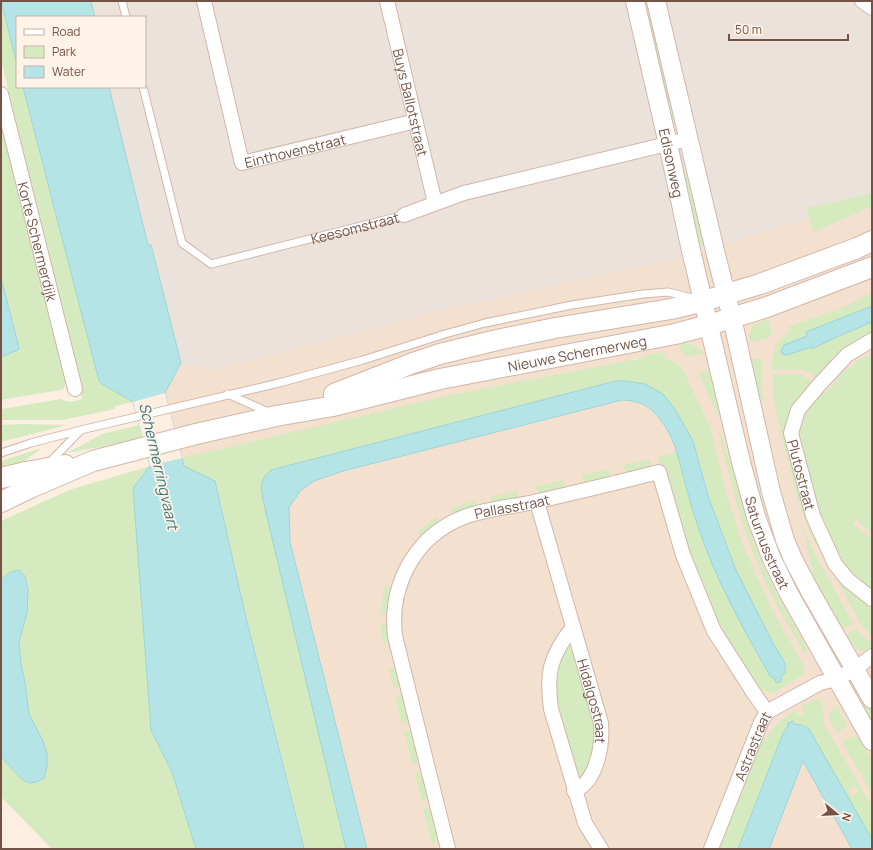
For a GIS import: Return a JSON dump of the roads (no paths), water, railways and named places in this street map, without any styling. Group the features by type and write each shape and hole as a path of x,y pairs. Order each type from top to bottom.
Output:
{"main road":[{"name":"Nieuwe Schermerweg","path":"276,416 351,388 413,362 440,354 555,328 671,308 726,296 857,248 872,241"},
{"name":"Nieuwe Schermerweg","path":"1,478 100,459 196,434 276,416 333,406 440,378 658,337 709,325 768,307 872,267"},
{"name":"Nieuwe Schermerweg","path":"1,502 30,488 100,459"}],"street":[{"name":"Einthovenstraat","path":"204,1 242,163 416,121"},
{"name":"Buys Ballotstraat","path":"387,1 436,203"},
{"name":"Edisonweg","path":"635,1 709,325"},
{"name":"Edisonweg","path":"656,1 732,318"},
{"path":"862,1 872,8"},
{"name":"Korte Schermerdijk","path":"1,94 75,389"},
{"name":"Keesomstraat","path":"404,215 464,193 688,139"},
{"name":"Saturnusstraat","path":"732,318 771,492 785,540 811,593 872,699"},
{"name":"Saturnusstraat","path":"709,325 741,462 756,517 770,557 836,679 872,741"},
{"name":"Plutostraat","path":"872,340 847,355 819,385 798,410 791,433 813,516 835,564 848,580 872,599"},
{"name":"Pallasstraat","path":"448,849 395,636 393,620 395,602 410,562 421,547 449,524 476,513 537,502 659,472 683,555 714,631 767,712"},
{"name":"Hidalgostraat","path":"537,502 601,722 602,736 598,758 582,788 574,791"},
{"name":"Hidalgostraat","path":"573,627 561,642 554,655 549,675 548,690 551,709 574,791 585,823 601,849"},
{"path":"855,669 872,656"},
{"name":"Astrastraat","path":"711,849 761,722 767,712 820,682 836,679 855,669"}],"lane":[{"path":"122,1 126,16"},
{"name":"Keesomstraat","path":"143,88 182,243 211,264 404,215"},
{"name":"Nieuwe Schermerweg","path":"1,452 81,430 363,360 485,323 572,305 668,292 704,301"},
{"path":"228,394 276,416"},
{"name":"Nieuwe Schermerweg","path":"30,488 43,469 81,430"}],"water":[{"path":"1,1 91,1 95,16 16,16 16,60"},
{"name":"Schermerringvaart","path":"23,88 109,88 148,245 151,245 181,363 165,393 184,466 215,481 245,614 304,849 196,849 172,772 151,730 133,488 150,466 133,402 99,381"},
{"path":"1,278 19,348 18,350 1,357"},
{"path":"872,306 872,322 812,349 811,347 787,355 782,354 781,351 784,345 807,336 806,332"},
{"path":"616,381 645,384 663,394 675,409 693,441 708,496 736,570 773,643 785,663 785,672 781,677 782,681 776,683 775,679 770,676 730,603 705,546 693,512 671,437 653,411 643,404 622,400 343,471 314,481 301,490 289,507 290,542 367,849 346,849 264,504 261,490 264,478 271,470"},
{"path":"19,570 25,576 28,590 27,612 19,642 21,664 29,714 43,741 47,754 47,767 44,778 37,782 30,783 23,780 1,757 1,580 10,572"},
{"path":"793,721 794,724 802,725 809,729 872,839 872,849 852,849 803,761 769,849 738,849 783,733 788,726 788,723"}]}
